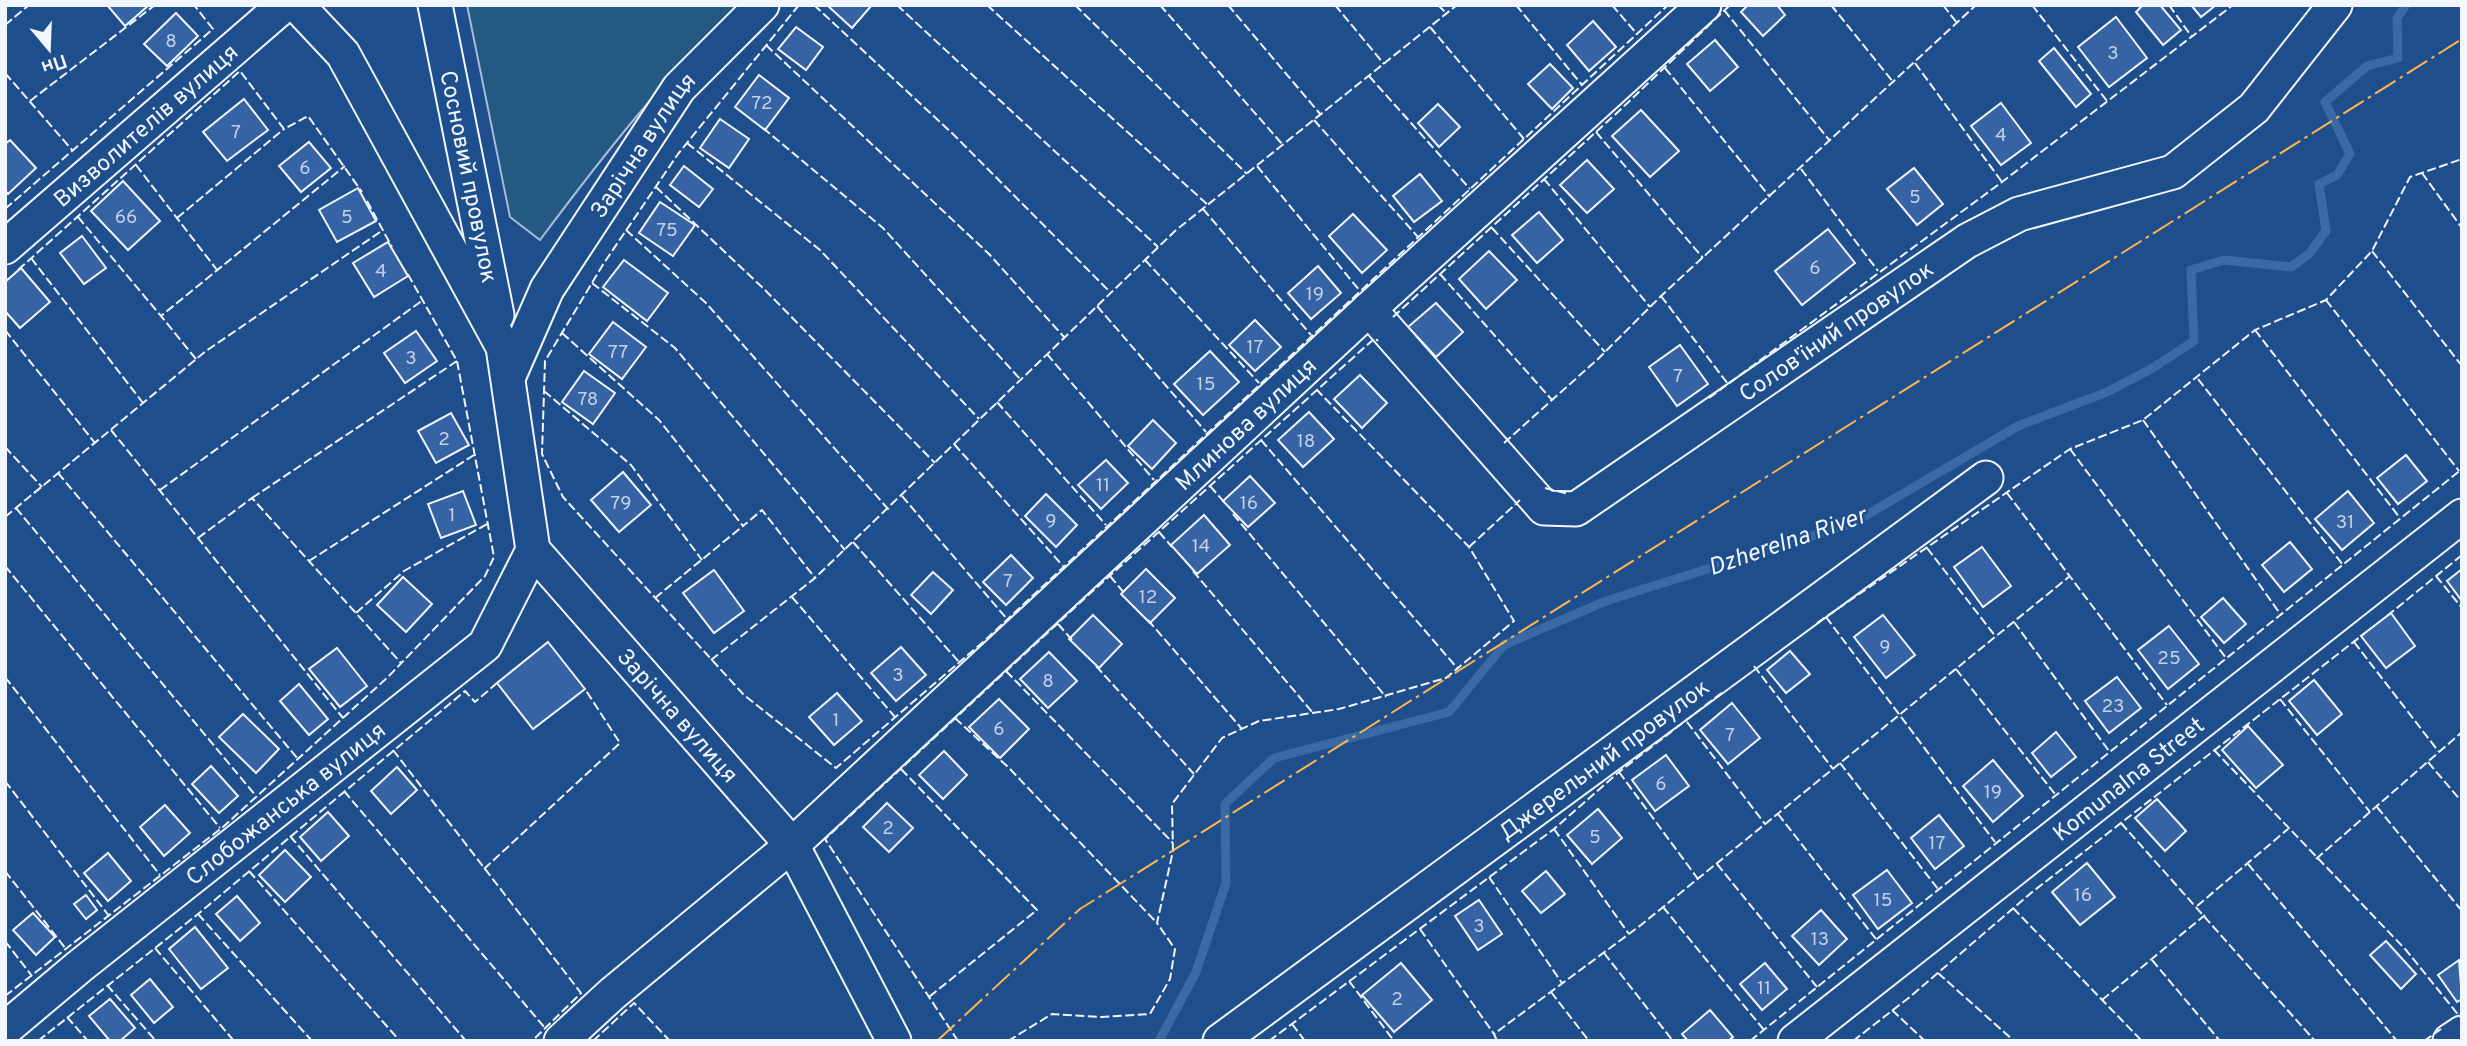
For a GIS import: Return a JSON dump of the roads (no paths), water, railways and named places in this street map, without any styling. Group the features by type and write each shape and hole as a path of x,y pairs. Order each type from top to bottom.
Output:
{"street":[{"name":"Визволителів вулиця","path":"5,247 284,5"},
{"path":"297,5 342,54 505,362 533,550"},
{"name":"Сосновий провулок","path":"435,5 505,362"},
{"name":"Зарічна вулиця","path":"505,362 547,289 679,88 762,5"},
{"name":"Млинова вулиця","path":"561,1041 612,994 792,845 1369,309 1703,5"},
{"name":"Солов'їний провулок","path":"1369,309 1544,508 1576,509 1967,241 2019,214 2173,172 2254,108 2335,5"},
{"name":"Джерельний провулок","path":"1220,1041 1986,478"},
{"name":"Komunalna Street","path":"1795,1041 2462,516"},
{"name":"Зарічна вулиця","path":"533,550 792,845 894,1041"},
{"name":"Слобожанська вулиця","path":"5,1029 79,966 485,645 533,550"},
{"path":"2450,1041 2462,1033"}],"waterway":[{"name":"Dzherelna River","path":"1159,1041 1196,972 1226,883 1225,804 1274,758 1449,712 1504,645 1606,601 1853,523 2018,426 2107,392 2151,369 2194,341 2191,270 2224,260 2291,267 2309,254 2326,231 2319,184 2337,175 2350,154 2325,102 2367,66 2398,58 2397,18 2406,5"}]}
